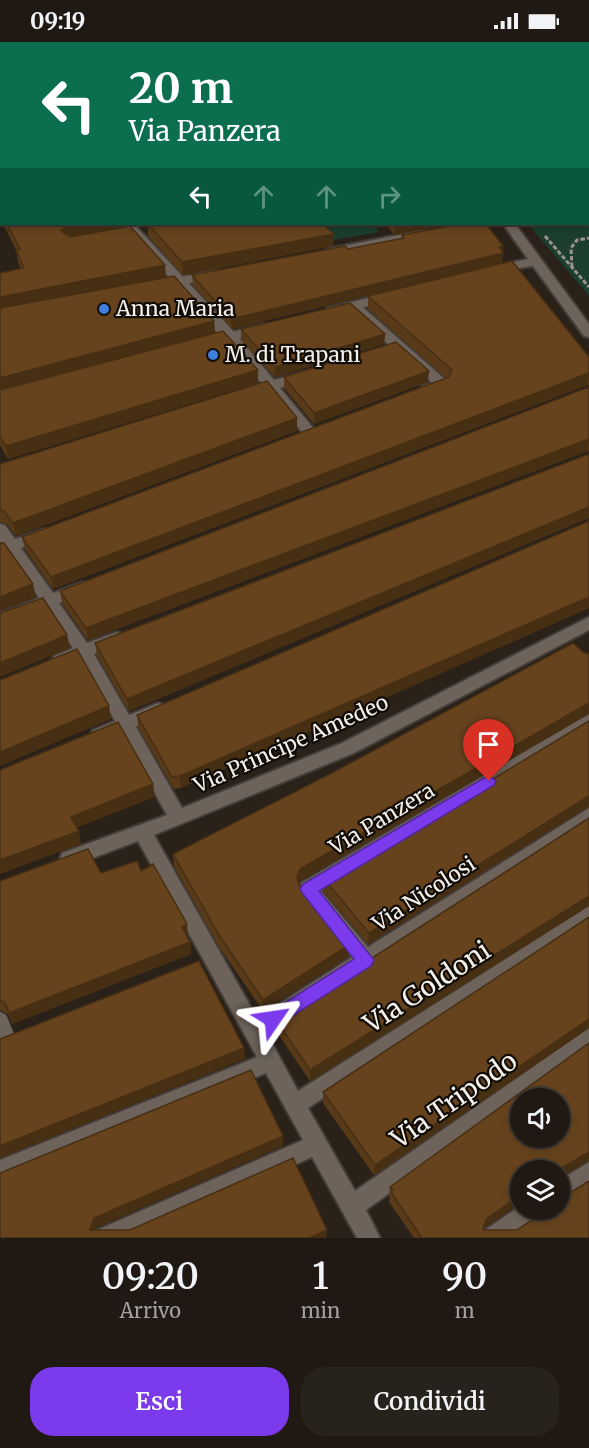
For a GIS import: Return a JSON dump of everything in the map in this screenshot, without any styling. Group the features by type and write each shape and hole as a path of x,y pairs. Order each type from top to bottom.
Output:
{"street":[{"path":"509,225 589,333"},
{"path":"114,235 137,228 179,281 230,336 310,433"},
{"path":"317,255 431,232"},
{"path":"476,274 537,261"},
{"path":"146,288 225,272"},
{"path":"319,314 397,294"},
{"path":"353,306 442,384 409,396"},
{"path":"195,346 274,325"},
{"path":"377,353 399,346"},
{"path":"237,396 313,373"},
{"path":"0,529 6,548 50,601 84,651 178,818"},
{"path":"6,548 56,530"},
{"path":"0,619 94,584"},
{"name":"Via Principe Amedeo","path":"55,864 143,832 348,748 589,623"},
{"path":"42,668 128,634"},
{"path":"563,637 580,652"},
{"path":"84,741 171,705"},
{"name":"Via Panzera","path":"366,960 308,889 589,721"},
{"name":"Via Nicolosi","path":"254,1031 589,816"},
{"path":"143,832 369,1238"},
{"name":"Via Goldoni","path":"295,1105 589,914"},
{"path":"191,965 212,957"},
{"path":"2,1032 29,1029"},
{"name":"Via Tripodo","path":"351,1207 589,1037"},
{"path":"0,1171 270,1061"},
{"path":"105,1238 317,1144"},
{"path":"570,1186 589,1173"},
{"path":"493,1238 520,1220"}],"path":[{"path":"543,232 589,287"},
{"path":"572,267 571,248 577,240 589,238"}],"green space":[{"path":"308,225 374,225 379,232 328,241"},
{"path":"529,225 589,225 589,296"}],"building":[{"path":"8,225 68,225 61,231 70,237 130,226 165,265 0,297 0,273 24,268 16,250 20,249"},
{"path":"149,225 323,225 334,234 182,262"},
{"path":"455,225 487,225 503,246 499,247 503,253 231,319 192,275 345,246 348,249 404,238 402,235"},
{"path":"512,261 589,357 589,373 51,577 22,537 449,377 452,370 368,296"},
{"path":"174,276 214,321 0,378 0,308"},
{"path":"350,303 385,334 275,367 241,329"},
{"path":"223,331 258,370 6,446 0,436 0,390"},
{"path":"396,342 429,371 314,413 284,377"},
{"path":"267,381 297,418 13,523 4,511 0,510 0,464"},
{"path":"589,387 589,439 86,628 60,591"},
{"path":"589,454 589,507 127,699 95,643"},
{"path":"589,521 589,597 180,776 172,777 137,715"},
{"path":"0,543 4,543 33,584 0,597"},
{"path":"43,598 67,635 0,663 0,613"},
{"path":"573,643 584,653 589,654 589,703 300,869 297,877 299,885 349,945 263,1000 219,935 173,854 332,773"},
{"path":"77,649 109,706 0,752 0,680"},
{"path":"589,721 589,796 369,933 325,880"},
{"path":"118,722 153,784 71,817 79,831 0,860 0,770"},
{"path":"589,818 589,896 310,1070 276,1020"},
{"path":"88,849 101,873 137,861 141,871 153,864 187,924 182,927 190,942 9,1013 5,1003 0,1000 0,881"},
{"path":"589,917 589,1019 375,1165 323,1092"},
{"path":"199,961 244,1048 0,1146 0,1039"},
{"path":"589,1043 589,1152 570,1163 570,1160 510,1160 510,1202 486,1219 483,1230 517,1230 532,1220 570,1220 570,1193 589,1181 589,1238 422,1238 391,1192 393,1190 390,1187 510,1100 510,1148 570,1148 570,1088 527,1088"},
{"path":"251,1070 283,1136 94,1218 90,1230 130,1230 293,1158 327,1230 309,1238 0,1238 0,1173"}],"place":[{"name":"Anna Maria","path":"104,309"},
{"name":"M. di Trapani","path":"213,355"}],"route":[{"path":"273,1019 366,960 308,889 489,781"}]}
